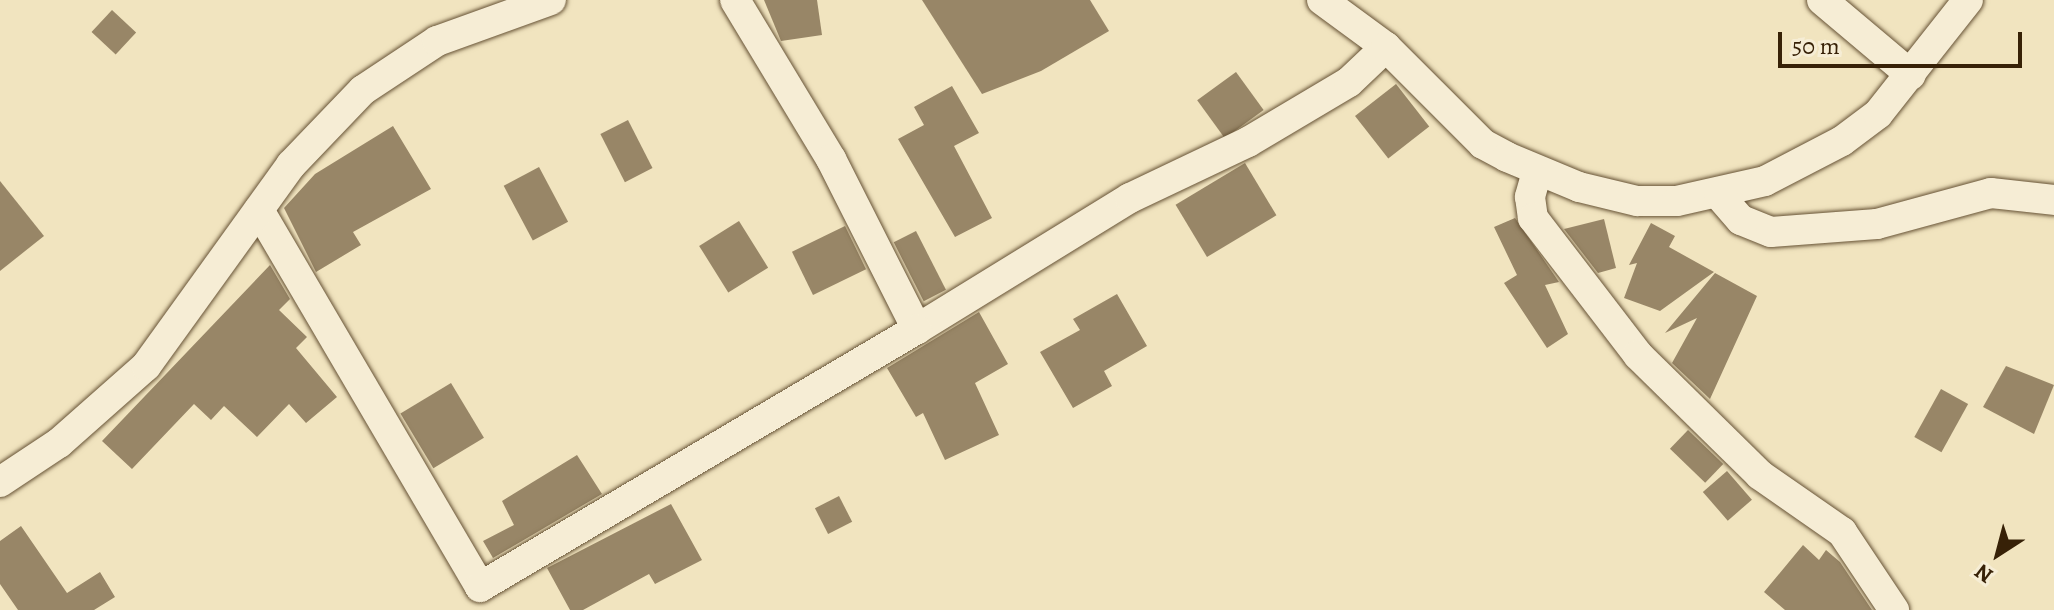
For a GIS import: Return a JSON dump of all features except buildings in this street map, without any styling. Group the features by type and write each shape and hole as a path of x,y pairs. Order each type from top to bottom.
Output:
{"street":[{"path":"0,482 59,443 146,366 325,125 399,62 450,35 551,0"},
{"path":"735,0 831,159 917,329"},
{"path":"1322,0 1386,47 1483,144 1537,172 1637,201 1719,195 1765,181 1842,141 1878,114 1968,0"},
{"path":"1822,0 1911,75"},
{"path":"259,210 480,587 917,329 1130,198 1191,163 1248,142 1349,82 1386,47"},
{"path":"1537,172 1530,197 1533,218 1638,355 1760,475 1842,532 1894,610"},
{"path":"1719,195 1741,220 1771,232 1877,224 1991,193 2054,200"}]}
